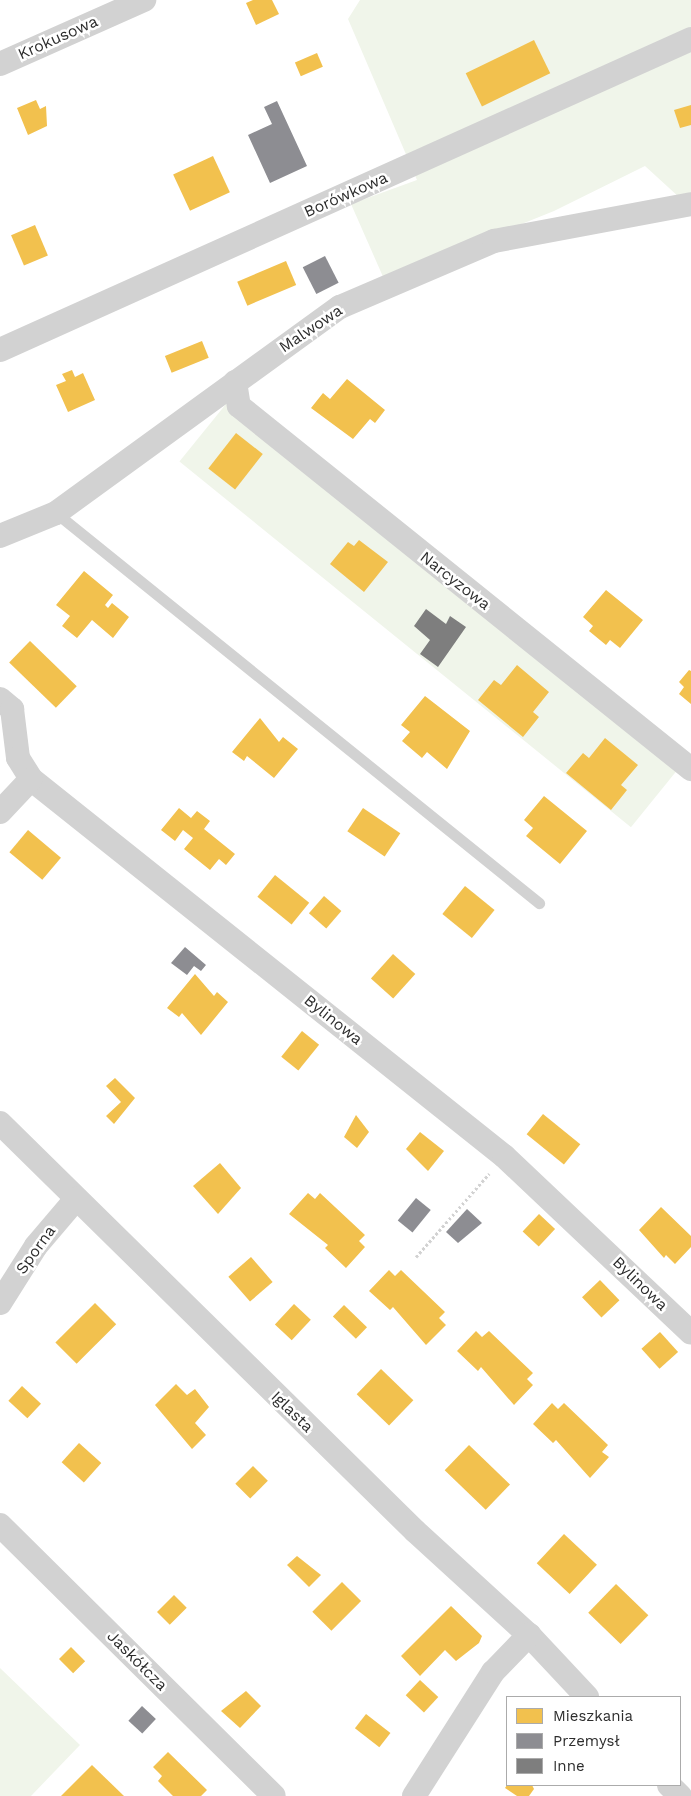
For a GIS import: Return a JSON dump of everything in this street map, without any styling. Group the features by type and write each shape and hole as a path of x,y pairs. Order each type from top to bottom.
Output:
{"street":[{"name":"Krokusowa","path":"0,64 144,0"},
{"name":"Borówkowa","path":"0,350 691,39"},
{"name":"Malwowa","path":"0,536 56,513 340,307 494,241 691,204"},
{"name":"Narcyzowa","path":"235,382 239,406 691,768"},
{"name":"Bylinowa","path":"0,699 12,709 18,758 31,779 504,1156 691,1333"},
{"path":"0,812 31,779"},
{"name":"Iglasta","path":"0,1123 414,1531 529,1635 587,1696"},
{"name":"Sporna","path":"0,1303 36,1246 76,1199"},
{"name":"Jaskółcza","path":"0,1525 274,1796"},
{"path":"414,1796 494,1672 529,1635"},
{"path":"670,1786 680,1796"}],"lane":[{"path":"56,513 539,903"}],"path":[{"path":"416,1258 504,1156"}],"shaded area":[{"path":"360,0 691,0 691,195 680,198 645,166 554,211 384,279 351,204 417,180 348,19"},
{"path":"226,404 678,770 631,827 179,462"},
{"path":"0,1668 80,1745 31,1796 0,1796"}],"building: Mieszkania":[{"path":"253,0 272,0 279,14 256,25 246,3"},
{"path":"534,40 550,73 482,107 466,73"},
{"path":"317,53 323,67 301,76 295,62"},
{"path":"36,100 40,109 46,106 47,126 28,135 17,108"},
{"path":"691,105 691,125 680,128 674,110"},
{"path":"213,156 230,192 190,211 173,175"},
{"path":"35,225 48,255 24,266 11,235"},
{"path":"286,261 296,285 247,306 237,282"},
{"path":"202,341 209,358 172,373 165,356"},
{"path":"72,370 75,377 83,373 95,400 68,412 56,385 66,381 62,374"},
{"path":"347,379 385,410 375,423 370,419 353,439 311,408 323,393 330,399"},
{"path":"236,433 263,454 235,489 208,468"},
{"path":"359,540 388,562 364,592 330,564 348,542 354,546"},
{"path":"84,571 113,595 105,605 108,608 112,603 129,617 113,638 92,620 77,638 62,626 70,616 56,605"},
{"path":"606,590 643,620 620,648 610,640 606,645 589,631 593,626 583,617"},
{"path":"30,641 77,686 56,708 9,663"},
{"path":"517,665 549,692 533,712 539,717 523,737 478,700 494,680 501,685"},
{"path":"689,670 691,671 691,704 679,694 684,687 679,682"},
{"path":"425,696 470,731 447,769 427,752 422,758 402,741 410,732 401,725"},
{"path":"260,718 279,742 283,737 298,749 274,778 247,756 244,761 232,752"},
{"path":"605,738 638,765 621,785 627,790 611,810 566,773 583,753 589,758"},
{"path":"544,796 587,831 560,864 526,836 533,828 524,820"},
{"path":"179,808 191,818 197,811 210,821 204,829 235,854 226,865 219,859 210,870 184,849 193,838 183,830 175,841 161,830"},
{"path":"363,808 400,833 385,856 347,831"},
{"path":"28,830 61,858 42,880 9,852"},
{"path":"275,875 309,903 292,924 257,897"},
{"path":"465,886 495,910 472,938 442,914"},
{"path":"324,896 341,911 326,928 309,913"},
{"path":"393,954 415,974 393,999 371,979"},
{"path":"195,974 214,996 217,992 228,1002 201,1035 182,1013 179,1017 167,1008"},
{"path":"302,1031 319,1045 298,1070 281,1057"},
{"path":"115,1078 135,1098 114,1124 106,1116 121,1102 106,1086"},
{"path":"543,1114 580,1144 564,1164 527,1134"},
{"path":"356,1115 369,1132 357,1148 344,1137"},
{"path":"420,1132 444,1151 428,1171 406,1149"},
{"path":"220,1163 241,1188 218,1214 193,1186"},
{"path":"308,1193 315,1199 320,1193 365,1235 359,1241 365,1247 346,1268 325,1248 328,1245 289,1214"},
{"path":"661,1207 691,1236 691,1247 675,1264 666,1255 664,1258 639,1230"},
{"path":"539,1214 555,1229 539,1247 523,1232"},
{"path":"251,1257 273,1282 250,1302 228,1277"},
{"path":"389,1270 395,1276 401,1270 445,1312 439,1318 446,1325 426,1345 393,1307 390,1310 369,1291"},
{"path":"600,1280 619,1300 601,1318 582,1297"},
{"path":"95,1303 116,1324 77,1364 55,1343"},
{"path":"294,1304 311,1320 292,1340 275,1324"},
{"path":"344,1305 367,1327 356,1339 333,1317"},
{"path":"476,1331 482,1337 489,1331 533,1373 527,1379 533,1385 514,1405 481,1367 478,1371 457,1351"},
{"path":"660,1332 678,1352 659,1369 641,1349"},
{"path":"381,1369 413,1400 389,1425 357,1394"},
{"path":"176,1384 187,1395 195,1389 209,1407 195,1423 206,1435 192,1449 155,1405"},
{"path":"22,1386 41,1404 27,1418 8,1401"},
{"path":"552,1403 558,1409 564,1403 608,1445 602,1452 609,1457 590,1478 556,1440 553,1443 533,1424"},
{"path":"79,1443 101,1463 84,1482 62,1462"},
{"path":"469,1445 510,1485 486,1510 445,1470"},
{"path":"253,1466 268,1481 250,1499 235,1484"},
{"path":"564,1534 597,1565 570,1594 537,1563"},
{"path":"297,1556 321,1575 309,1587 287,1565"},
{"path":"342,1582 361,1601 331,1631 312,1612"},
{"path":"616,1584 648,1615 621,1644 588,1613"},
{"path":"174,1595 187,1608 170,1625 157,1612"},
{"path":"451,1606 482,1636 479,1643 456,1661 445,1650 420,1676 401,1656"},
{"path":"71,1647 85,1661 73,1673 59,1659"},
{"path":"420,1680 438,1697 424,1712 406,1695"},
{"path":"246,1691 261,1706 240,1728 221,1711"},
{"path":"366,1714 390,1733 379,1747 355,1728"},
{"path":"168,1752 207,1790 201,1796 173,1796 158,1781 162,1776 153,1767"},
{"path":"92,1765 124,1796 61,1796"},
{"path":"506,1786 532,1786 534,1789 529,1796 517,1796 505,1788"}],"building: Przemysł":[{"path":"277,101 307,166 270,183 248,135 272,124 264,107"},
{"path":"325,256 339,283 316,294 303,267"},
{"path":"185,947 206,965 201,971 194,966 187,975 171,963"},
{"path":"416,1198 431,1210 413,1232 398,1221"},
{"path":"467,1209 482,1223 458,1243 446,1232"},
{"path":"142,1706 156,1719 142,1734 128,1721"}],"building: Inne":[{"path":"426,609 446,624 450,616 466,627 438,667 420,654 430,640 414,626"}]}
